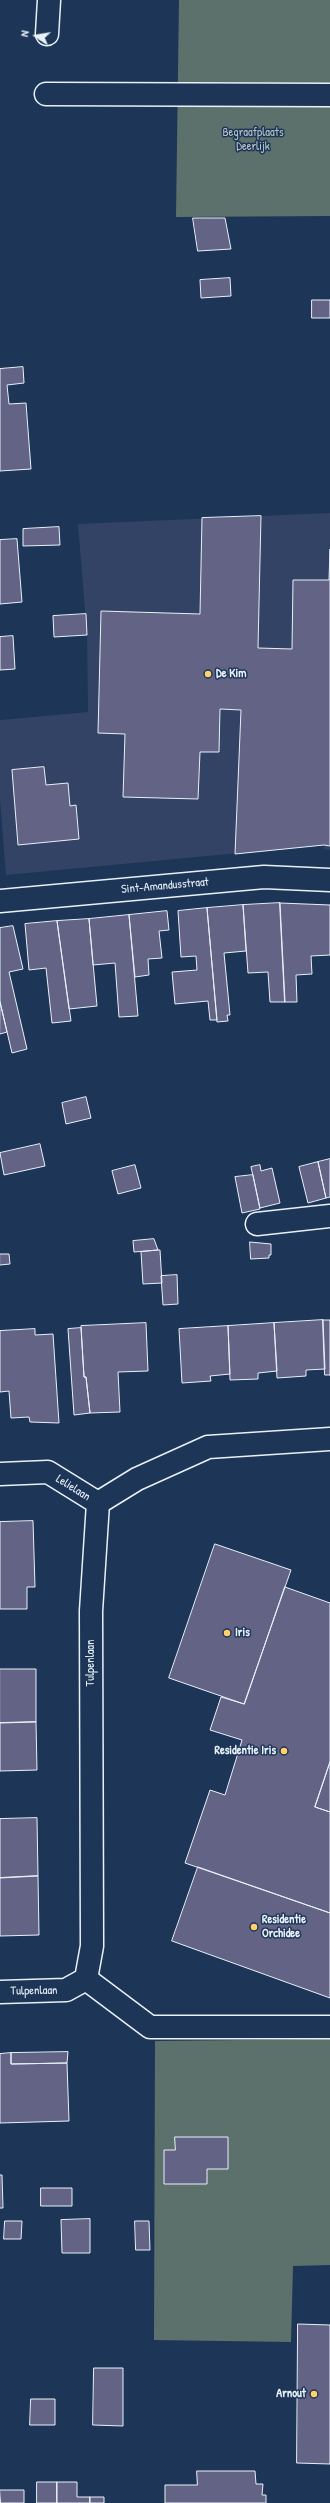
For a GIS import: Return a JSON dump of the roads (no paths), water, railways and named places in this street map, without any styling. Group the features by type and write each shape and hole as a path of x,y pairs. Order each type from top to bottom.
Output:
{"street":[{"path":"47,34 49,0"},
{"path":"46,94 330,95"},
{"name":"Sint-Amandusstraat","path":"0,901 264,877 330,880"},
{"path":"257,1224 330,1216"},
{"path":"98,1503 137,1479 208,1447 330,1439"},
{"name":"Lelielaan","path":"0,1474 48,1472 98,1503"},
{"name":"Tulpenlaan","path":"0,1992 66,1990 86,1979 92,1946 91,1611 98,1503"},
{"path":"86,1979 150,2027 330,2027"}],"place":[{"name":"De Kim","path":"208,674"},
{"name":"Iris","path":"227,1633"},
{"name":"Residentie Iris","path":"284,1751"},
{"name":"Residentie Orchidee","path":"254,1927"},
{"name":"Arnout","path":"314,2394"}],"park label":[{"name":"Begraafplaats Deerlijk","path":"253,140"}]}
